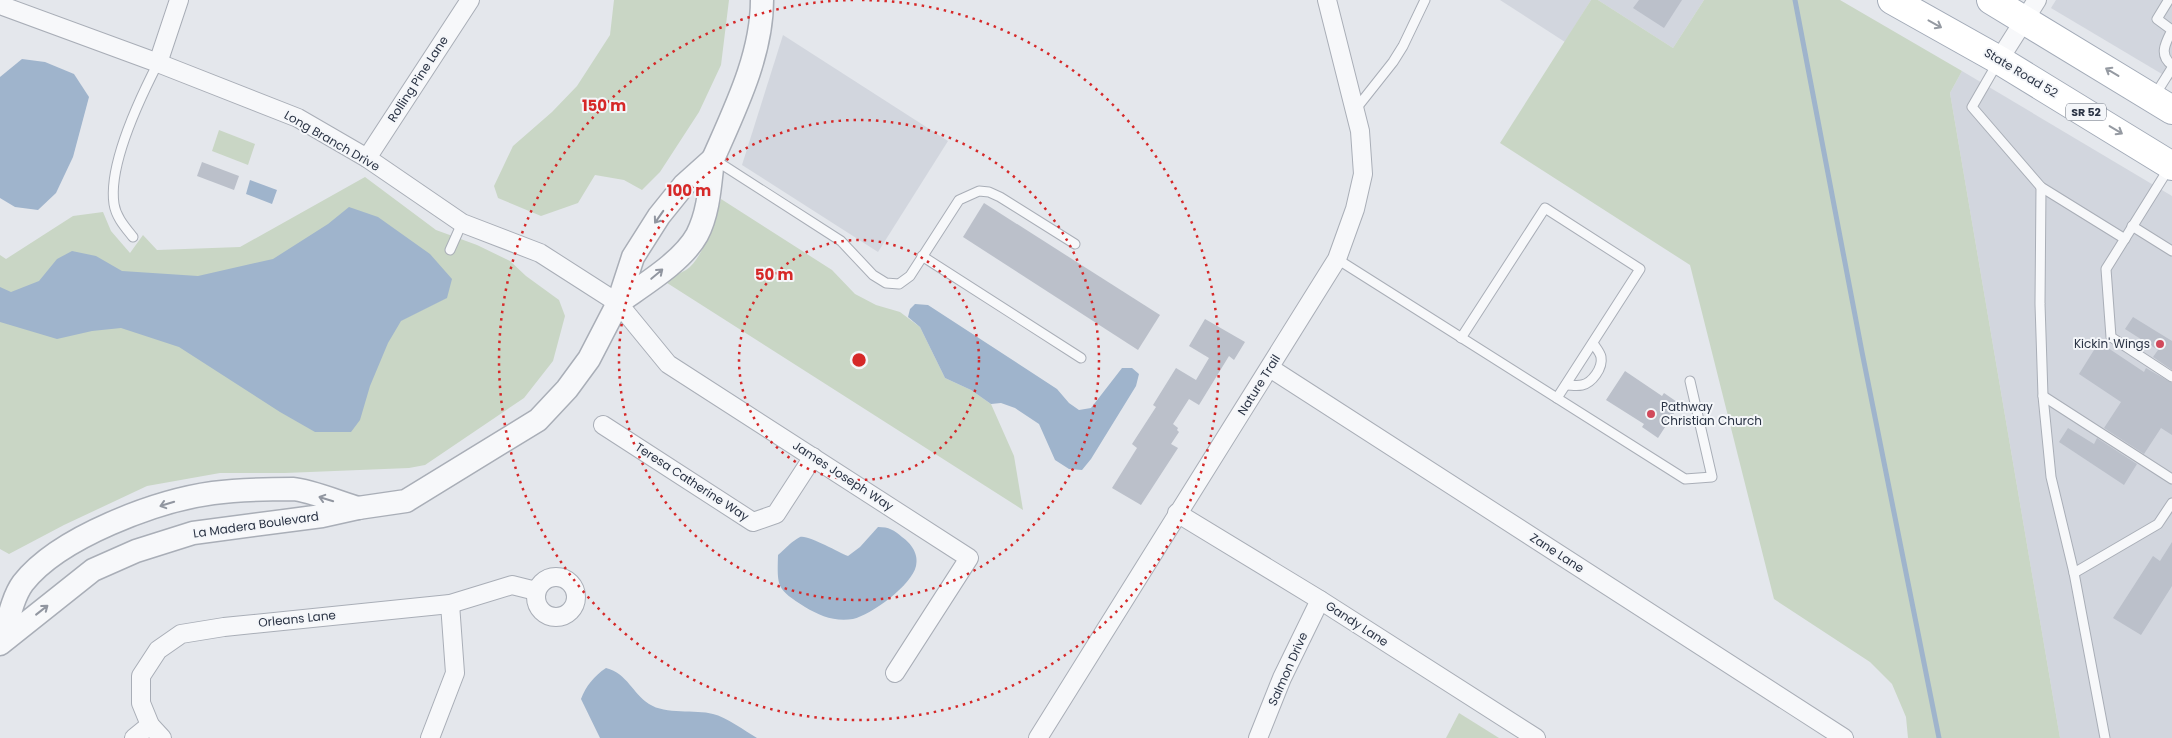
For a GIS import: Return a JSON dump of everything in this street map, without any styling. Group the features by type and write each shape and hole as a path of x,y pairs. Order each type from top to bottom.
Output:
{"main road":[{"name":"State Road 52","path":"1892,0 1999,60 2171,166"},
{"path":"1991,0 2031,10 2163,104"}],"street":[{"path":"158,63 179,0"},
{"name":"Rolling Pine Lane","path":"367,158 470,0"},
{"name":"La Madera Boulevard","path":"618,303 675,260 697,235 707,205 713,159 746,85 762,15 762,0"},
{"name":"Nature Trail","path":"1038,738 1337,259 1355,209 1363,174 1360,131 1327,0"},
{"name":"Long Branch Drive","path":"0,5 158,63 298,118 367,158 462,223 540,253 618,303"},
{"path":"1999,60 2031,10"},
{"name":"La Madera Boulevard","path":"2,642 93,570 136,551 192,533 322,516 358,508 406,501 538,420 567,389 589,359 618,303 633,257 659,216 684,185 713,159"},
{"name":"James Joseph Way","path":"618,303 668,364 969,558 895,673"},
{"name":"Zane Lane","path":"1270,368 1844,738"},
{"name":"Teresa Catherine Way","path":"603,424 753,522 776,514 813,457"},
{"name":"La Madera Boulevard","path":"2,642 10,612 22,584 54,554 114,522 172,502 213,493 295,489 358,508"},
{"name":"Gandy Lane","path":"1177,513 1320,600 1536,738"},
{"name":"Orleans Lane","path":"162,738 150,725 141,703 141,676 158,650 181,634 224,627 450,604 512,585 536,591"},
{"name":"Salmon Drive","path":"1258,738 1282,678 1320,600"},
{"path":"430,738 455,673 450,604"},
{"path":"134,738 150,725"}],"lane":[{"path":"1355,110 1393,62 1403,46 1425,0"},
{"path":"2163,104 2172,67 2164,56 2164,51 2172,30 2157,19 2168,1"},
{"path":"1999,60 1972,107 2041,186 2124,239"},
{"path":"133,237 121,222 114,206 113,178 145,88 158,63"},
{"path":"713,159 841,241 873,275 886,283 899,284 910,276 959,200 979,191 989,192 1000,197 1075,244"},
{"path":"2171,166 2106,269 2111,337 2172,377"},
{"path":"2041,186 2040,304 2043,396 2051,477 2074,573 2105,738"},
{"path":"1461,338 1545,208 1640,269 1557,398"},
{"path":"450,250 462,223"},
{"path":"2132,226 2172,251"},
{"path":"922,256 1081,358"},
{"path":"1337,259 1686,480 1712,477 1690,381"},
{"path":"1566,385 1582,385 1590,381 1596,374 1600,366 1600,356 1593,343"},
{"path":"2043,396 2172,479"},
{"path":"2074,573 2158,524 2172,503"}],"shaded area":[{"path":"1500,0 1591,0 1565,42"},
{"path":"1598,0 1704,0 1673,48"},
{"path":"2056,0 2172,0 2172,80 2051,8"},
{"path":"783,35 948,141 878,252 742,165"},
{"path":"1962,71 2172,196 2172,738 2060,738 1950,93"}],"green space":[{"path":"614,0 729,0 721,65 699,112 660,172 642,190 624,180 595,175 578,203 541,216 498,198 494,186 513,146 552,112 577,86 610,35"},
{"path":"1591,0 1598,0 1673,48 1704,0 1840,0 1962,71 1950,93 2060,738 1908,738 1906,717 1892,684 1870,662 1774,599 1690,265 1500,143"},
{"path":"219,130 255,144 248,165 212,151"},
{"path":"365,177 436,230 477,245 510,261 526,276 559,300 565,316 553,361 524,398 425,465 409,468 285,473 220,473 147,486 64,525 9,554 0,549 0,255 6,259 73,216 103,212 111,231 130,253 143,235 157,250 240,247"},
{"path":"721,199 832,270 855,294 876,305 900,312 920,327 945,378 971,390 991,404 1014,456 1023,510 664,281 686,270 698,257 708,238"},
{"path":"1459,713 1499,738 1446,738"}],"water":[{"path":"22,59 45,62 74,74 89,97 73,157 56,193 38,210 15,207 0,198 0,77"},
{"path":"250,180 277,190 272,204 246,194"},
{"path":"349,207 378,217 430,254 452,279 447,298 401,321 388,343 370,386 360,420 351,432 315,432 280,412 179,347 121,328 92,331 57,339 0,322 0,287 11,292 39,281 57,259 72,251 96,256 122,271 198,276 273,259 328,224"},
{"path":"915,304 928,305 1057,389 1069,403 1079,410 1091,408 1122,368 1132,368 1139,374 1136,386 1091,459 1082,470 1069,469 1055,460 1039,424 1015,408 1001,403 991,404 971,390 945,378 920,327 908,317 910,309"},
{"path":"878,527 891,529 905,539 914,549 917,562 913,574 907,582 890,598 870,612 846,620 828,618 805,607 789,596 781,587 778,575 778,555 800,537 809,538 848,556 860,547"},
{"path":"606,668 625,679 643,700 649,704 664,710 713,714 729,721 757,738 600,738 581,699 591,682"}],"building":[{"path":"1639,0 1682,0 1664,28 1633,8"},
{"path":"202,162 239,176 234,190 197,176"},
{"path":"984,203 1160,315 1138,350 963,237"},
{"name":"Kickin' Wings","path":"2133,317 2172,341 2172,370 2153,357 2158,350 2125,329"},
{"path":"1205,319 1245,342 1234,360 1229,356 1199,405 1189,399 1173,424 1178,428 1179,432 1171,444 1178,448 1141,505 1112,488 1137,448 1132,444 1156,407 1153,405 1176,368 1196,380 1209,358 1189,346"},
{"path":"2099,342 2144,372 2146,368 2172,383 2172,435 2161,428 2144,454 2104,428 2121,402 2079,374"},
{"name":"Pathway Christian Church","path":"1625,371 1662,396 1664,393 1680,404 1658,438 1642,427 1644,424 1606,400"},
{"path":"2068,428 2094,444 2097,438 2137,464 2124,485 2059,442"},
{"path":"2172,542 2172,586 2141,635 2113,618 2153,556 2160,561"}],"waterway":[{"path":"1795,0 1862,352 1939,738"}],"place":[{"name":"Kickin' Wings","path":"2160,344"},
{"name":"Pathway Christian Church","path":"1651,414"}]}
